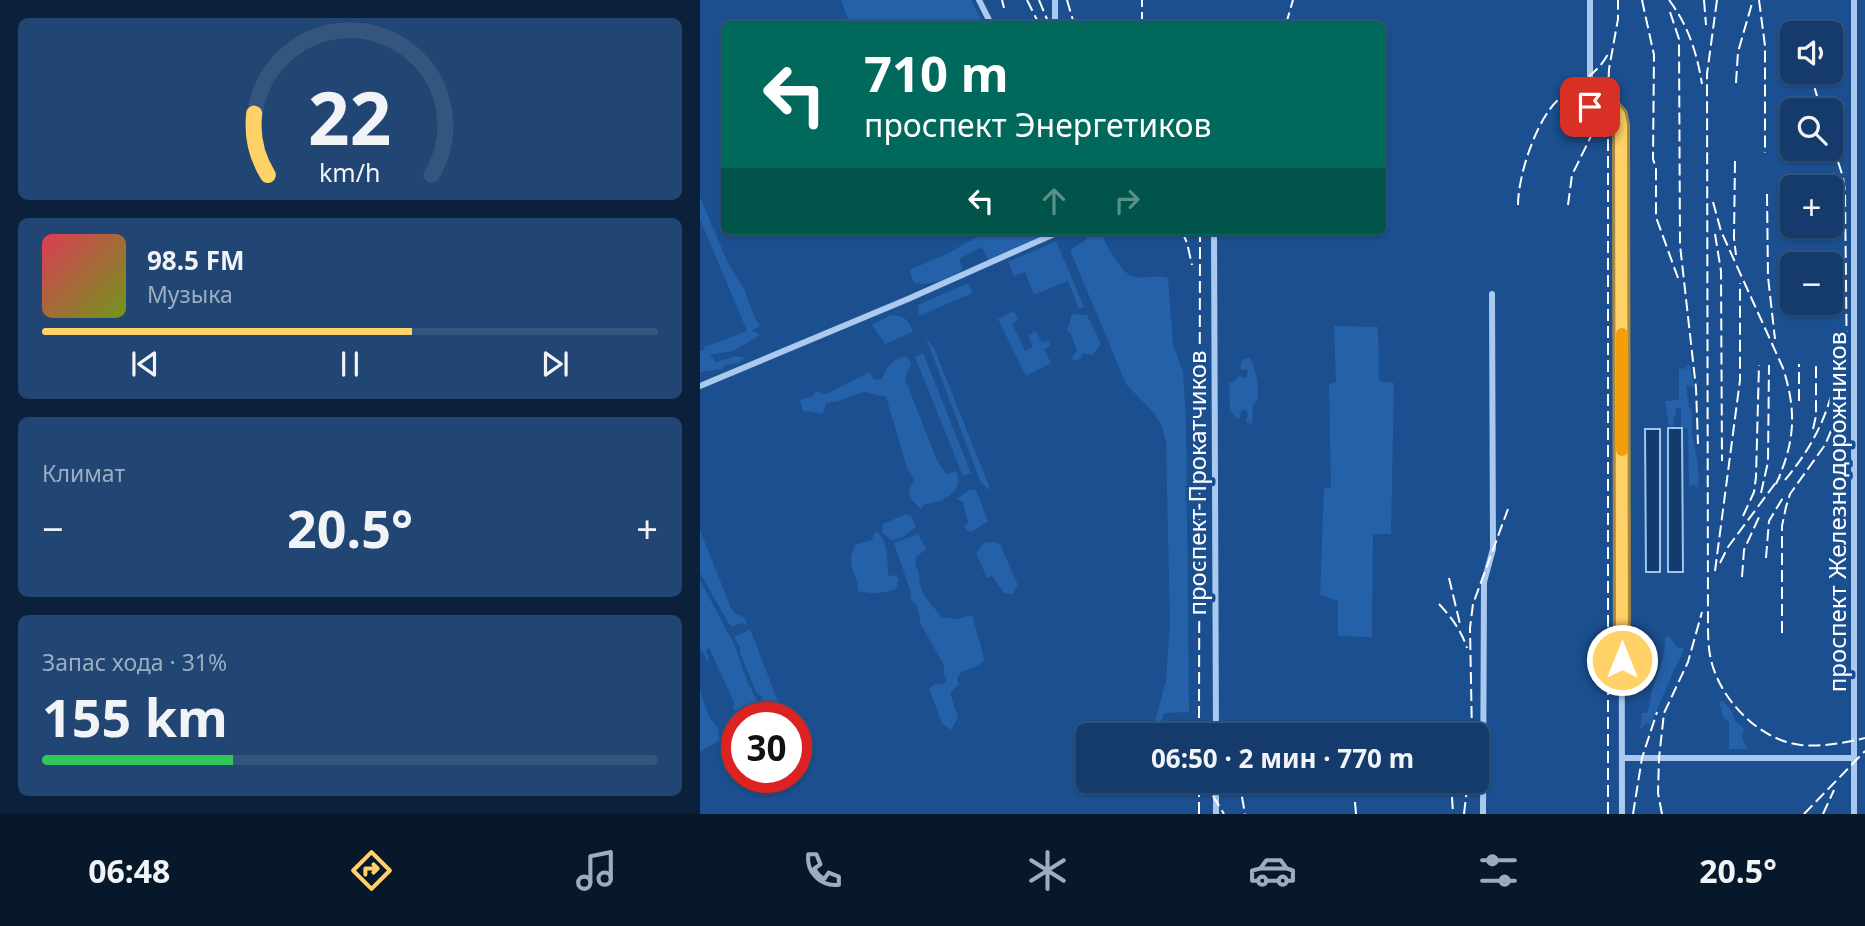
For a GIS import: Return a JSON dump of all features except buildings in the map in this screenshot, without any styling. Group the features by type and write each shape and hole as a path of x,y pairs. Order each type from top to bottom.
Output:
{"street":[{"path":"979,0 990,21"},
{"path":"1055,0 1055,21"},
{"path":"1590,0 1590,107 1612,107 1619,115 1621,150 1622,814"},
{"name":"проспект Железнодорожников","path":"1854,0 1854,814"},
{"path":"700,386 1052,235"},
{"name":"проспект Прокатчиков","path":"1214,235 1216,723"},
{"path":"1483,814 1483,582 1493,549 1492,294"},
{"path":"1622,758 1854,758"},
{"path":"1216,793 1216,814"}],"shaded area":[{"path":"841,0 971,0 982,21 849,21"},
{"path":"700,197 727,261 745,291 760,326 752,330 759,336 733,351 710,355 716,362 737,356 745,358 739,363 700,372 700,351 704,350 704,347 747,331 700,219"},
{"path":"980,235 1047,235 989,261 982,247 959,259 963,269 952,276 934,283 914,283 909,270 949,253"},
{"path":"1089,235 1102,235 1114,257 1129,275 1168,278 1173,345 1183,371 1186,420 1189,712 1164,713 1161,723 1155,723 1166,680 1170,625 1166,442 1162,426 1154,413 1126,384 1070,250 1086,240"},
{"path":"1056,241 1084,307 1079,309 1068,281 1034,295 1025,272 1014,276 1008,262"},
{"path":"968,283 973,293 919,316 918,305"},
{"path":"1014,311 1018,320 1012,324 1025,351 1033,347 1028,335 1036,331 1042,343 1048,340 1051,346 1044,349 1051,363 1026,376 998,319"},
{"path":"1072,314 1087,315 1101,344 1093,355 1083,353 1080,359 1074,361 1072,358 1077,351 1071,334 1067,331"},
{"path":"891,315 906,319 913,332 885,344 872,325"},
{"path":"1334,326 1378,327 1379,381 1394,383 1391,534 1373,534 1372,637 1338,636 1338,601 1320,595 1324,488 1331,487 1329,384 1336,382"},
{"path":"926,338 934,348 991,491 981,483"},
{"path":"923,353 971,473 963,476 915,357"},
{"path":"907,356 911,363 905,379 936,458 946,474 956,471 958,478 958,484 951,495 925,504 921,509 911,499 908,491 914,480 907,468 886,397 864,392 826,403 823,414 803,411 800,400 813,396 816,391 826,394 870,372 874,380 882,379 891,364"},
{"path":"1250,357 1257,378 1258,393 1258,399 1253,405 1252,425 1246,421 1248,413 1245,409 1241,411 1239,420 1230,411 1229,383 1235,381 1238,376 1246,378 1248,370 1240,369 1242,360"},
{"path":"1690,364 1694,388 1686,385 1692,411 1698,488 1693,485 1689,487 1688,430 1681,427 1681,408 1676,408 1673,426 1669,426 1665,401 1679,400 1679,368 1684,369"},
{"path":"1668,428 1682,428 1683,572 1668,572"},
{"path":"1645,429 1660,429 1660,572 1646,572"},
{"path":"1838,461 1844,464 1844,474 1848,476 1848,500 1844,506 1838,507 1834,502 1836,487 1832,478"},
{"path":"970,489 976,490 988,521 972,532 967,531 964,526 968,523 963,502 957,499"},
{"path":"906,514 912,517 916,527 903,537 891,540 882,532 883,524"},
{"path":"700,530 731,608 744,617 748,626 742,623 731,627 700,573"},
{"path":"876,531 885,545 888,574 890,577 896,575 899,580 896,589 891,591 858,591 851,563 852,552 856,544 871,541"},
{"path":"918,534 926,549 916,557 915,565 927,600 941,617 956,619 973,615 983,654 984,660 979,665 961,672 957,679 959,684 950,693 958,717 951,730 942,723 929,689 934,684 943,684 947,680 944,665 921,625 917,606 910,598 911,593 894,543"},
{"path":"984,543 1000,544 1018,585 1013,594 1004,593 992,576 987,578 976,553"},
{"path":"700,580 735,646 747,681 758,702 734,702 709,648 706,650 708,661 700,648"},
{"path":"749,630 752,634 778,702 762,702 763,697 757,694 734,637"},
{"path":"1669,636 1677,647 1684,648 1683,652 1650,725 1646,723 1640,730 1642,713 1647,713 1663,658 1665,637"},
{"path":"700,690 709,717 718,728 720,740 700,752"},
{"path":"1723,701 1736,722 1744,728 1742,738 1748,749 1729,749 1729,722 1723,717 1719,702"}],"railway":[{"path":"1002,0 1004,8"},
{"path":"1027,0 1038,21"},
{"path":"1039,0 1048,21"},
{"path":"1067,0 1073,21"},
{"path":"1142,0 1142,21"},
{"path":"1287,21 1293,0"},
{"path":"1568,205 1572,175 1598,122 1608,92 1618,0"},
{"path":"1642,0 1654,55 1653,159 1656,168 1656,217 1678,278"},
{"path":"1669,0 1691,40 1702,84"},
{"path":"1704,0 1706,25"},
{"path":"1717,0 1707,74 1710,655 1721,686 1730,700 1742,714 1769,735 1801,745 1833,744 1865,738"},
{"path":"1736,83 1738,52 1753,0"},
{"path":"1759,0 1765,46 1765,153"},
{"path":"1670,12 1679,39 1680,245 1696,388 1698,444"},
{"path":"1518,205 1525,164 1542,121 1558,100 1593,73 1609,52"},
{"path":"1813,84 1818,98"},
{"path":"1608,92 1608,814"},
{"path":"1735,161 1736,255"},
{"path":"1782,633 1782,526 1786,507 1790,494 1825,445 1837,417 1847,375 1845,191 1838,161"},
{"path":"1767,194 1768,277 1775,339"},
{"path":"1713,202 1721,231 1783,368 1787,384 1792,427 1787,454 1776,484"},
{"path":"1715,234 1721,271 1722,461"},
{"path":"1184,235 1192,265"},
{"path":"1199,723 1200,235"},
{"path":"1715,571 1740,380 1740,283"},
{"path":"1799,364 1799,401"},
{"path":"1785,480 1820,426 1831,396 1836,364"},
{"path":"1743,516 1754,492 1756,477 1759,365"},
{"path":"1761,493 1768,462 1769,365"},
{"path":"1813,429 1816,416 1816,366"},
{"path":"1720,563 1728,547 1780,477"},
{"path":"1766,558 1769,521 1784,496"},
{"path":"1472,723 1470,628 1473,604 1508,509"},
{"path":"1742,577 1744,550 1759,517"},
{"path":"1449,578 1460,624"},
{"path":"1439,604 1456,624 1467,648"},
{"path":"1662,814 1658,793 1664,713 1688,662 1702,612"},
{"path":"1633,814 1642,758 1657,712"},
{"path":"1804,814 1865,751"},
{"path":"1823,814 1834,790"},
{"path":"1199,793 1199,814"},
{"path":"1211,793 1224,814"},
{"path":"1241,793 1245,814"},
{"path":"1452,793 1453,814"},
{"path":"1464,814 1466,793"},
{"path":"1355,802 1356,814"}],"slow traffic":[{"path":"1622,334 1622,450"}],"route":[{"path":"1590,107 1612,107 1619,115 1621,125 1622,660"}]}
